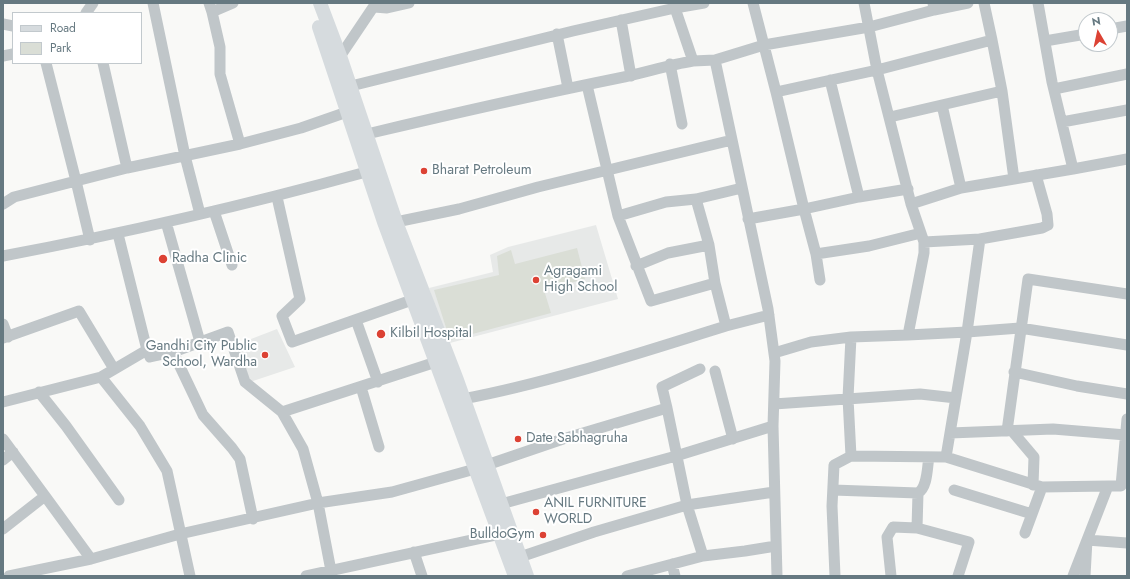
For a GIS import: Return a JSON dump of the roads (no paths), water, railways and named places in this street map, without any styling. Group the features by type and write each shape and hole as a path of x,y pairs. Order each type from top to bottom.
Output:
{"main road":[{"path":"310,3 337,61 351,86 396,222 463,399 500,534 515,576"},
{"path":"320,3 337,61 347,112 366,172 412,300 436,362 481,467 501,504 527,576"}],"street":[{"path":"87,12 93,3"},
{"path":"153,3 185,156 200,214"},
{"path":"233,3 211,8 220,47 220,74 240,144"},
{"path":"337,61 375,5 387,8 409,3"},
{"path":"351,86 558,34 621,20 675,5 704,3"},
{"path":"753,3 816,254 820,280"},
{"path":"864,3 877,70 911,204 923,244 908,335"},
{"path":"367,134 568,88 631,76 670,64 715,60 764,45 869,27 934,7 968,3"},
{"path":"984,3 1002,90 1014,179"},
{"path":"1038,3 1054,89 1073,169"},
{"path":"675,5 693,61"},
{"path":"621,20 631,76"},
{"path":"558,34 568,88"},
{"path":"1045,41 1078,35"},
{"path":"776,92 877,70 992,40"},
{"path":"715,60 769,316 774,353 773,426 777,576"},
{"path":"46,64 90,240"},
{"path":"104,64 127,168"},
{"path":"670,64 682,124"},
{"path":"1054,89 1127,74"},
{"path":"830,80 859,197"},
{"path":"587,84 618,216 636,266 651,301 716,283"},
{"path":"890,117 1002,90"},
{"path":"942,105 961,188"},
{"path":"1062,122 1127,110"},
{"path":"3,204 14,197 127,168 240,144 301,128 347,112"},
{"path":"396,222 459,209 606,170 732,140"},
{"path":"911,204 961,188 1127,159"},
{"path":"3,256 118,234 277,197 366,172"},
{"path":"816,254 869,246 923,244 980,239 1042,228 1048,225 1049,220 1036,175"},
{"path":"618,216 666,202 696,199 742,188"},
{"path":"748,219 908,189"},
{"path":"277,197 300,299 282,316 292,342 412,300"},
{"path":"696,199 709,245 726,326"},
{"path":"214,211 232,265"},
{"path":"166,222 200,342"},
{"path":"118,234 150,357 173,352 228,332 245,382 282,412 303,449 318,503 331,574"},
{"path":"946,457 967,332 980,239"},
{"path":"636,266 668,253 709,245"},
{"path":"1025,533 1032,514 1038,486 1034,457 1009,431 1014,372 1028,279 1127,294"},
{"path":"3,324 6,338 79,311 114,369"},
{"path":"463,399 507,390 649,350 726,326 769,316"},
{"path":"356,320 378,382"},
{"path":"774,353 811,342 851,338 1020,328 1127,345"},
{"path":"851,338 848,398 851,456"},
{"path":"3,402 101,377 147,350"},
{"path":"173,352 203,415 240,459 253,519"},
{"path":"282,412 436,362"},
{"path":"700,369 662,386 687,505 703,556"},
{"path":"715,371 733,439"},
{"path":"1014,372 1077,386 1127,394"},
{"path":"101,377 140,426 167,471 190,576"},
{"path":"361,387 379,447"},
{"path":"39,392 66,426 119,500"},
{"path":"774,404 920,394 956,398"},
{"path":"9,576 90,559 180,534 253,519 318,503 392,492 481,467 569,437 667,408"},
{"path":"835,576 833,490 834,465 851,456 946,457 1038,486 1124,486 1127,419"},
{"path":"501,504 676,456 773,426"},
{"path":"950,433 1053,429 1126,435"},
{"path":"723,430 733,439"},
{"path":"3,439 90,559"},
{"path":"3,460 13,452"},
{"path":"917,528 918,493 921,491 924,484 929,457"},
{"path":"1078,575 1087,540 1108,486"},
{"path":"833,490 918,493"},
{"path":"954,490 1032,514"},
{"path":"520,557 594,532 687,505 774,492"},
{"path":"3,530 45,496"},
{"path":"891,576 888,537 893,528 917,528 969,542 958,576"},
{"path":"306,576 331,574 414,552 500,534"},
{"path":"1087,540 1127,543"},
{"path":"627,576 638,575 703,556 745,552 776,546"},
{"path":"414,552 422,576"},
{"path":"672,564 675,576"}],"place":[{"name":"Bharat Petroleum","path":"424,171"},
{"name":"Radha Clinic","path":"163,259"},
{"name":"Agragami High School","path":"536,280"},
{"name":"Kilbil Hospital","path":"381,334"},
{"name":"Gandhi City Public School, Wardha","path":"265,355"},
{"name":"Date Sabhagruha","path":"518,439"},
{"name":"ANIL FURNITURE WORLD","path":"536,512"},
{"name":"BulldoGym","path":"543,535"}]}
